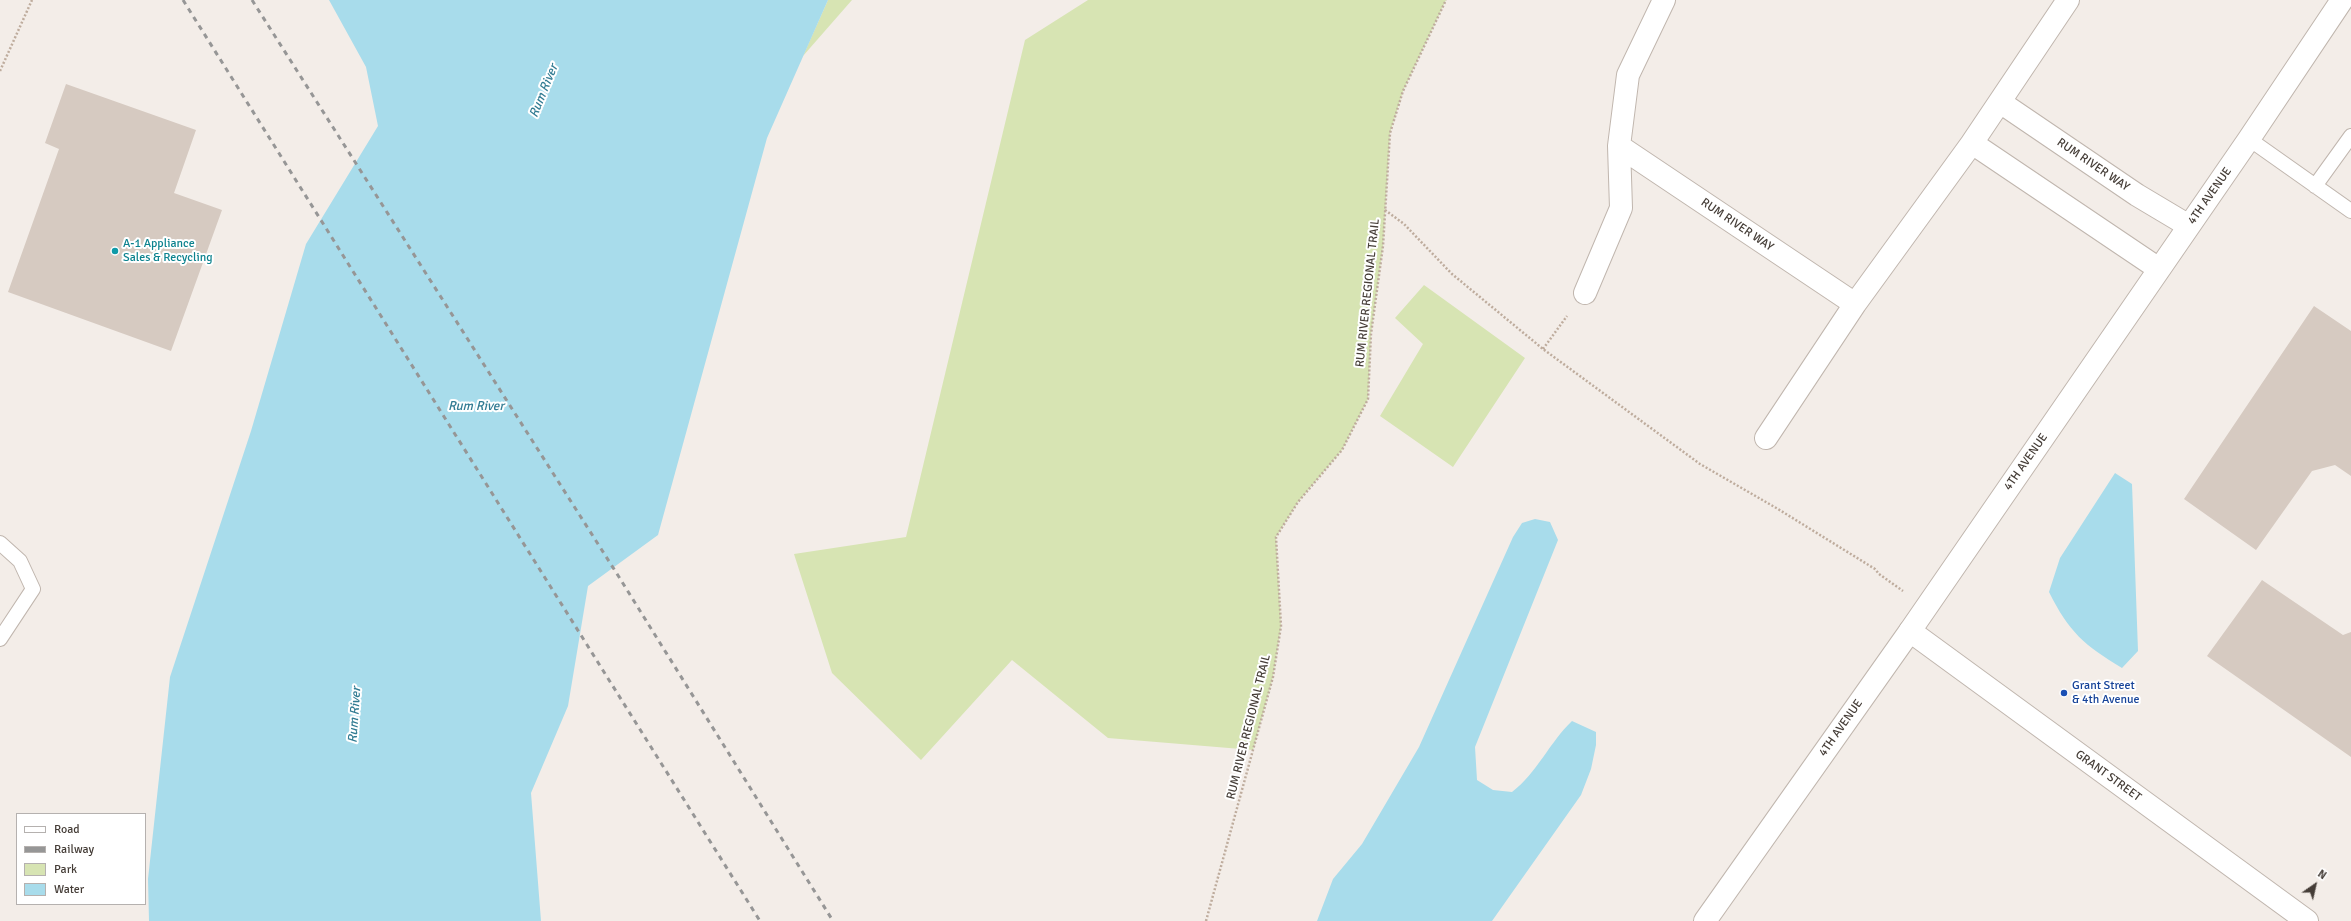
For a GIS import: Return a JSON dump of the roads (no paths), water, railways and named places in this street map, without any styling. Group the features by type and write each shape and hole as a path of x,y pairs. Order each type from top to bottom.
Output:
{"street":[{"path":"1585,293 1621,208 1619,146 1628,76 1664,0"},
{"path":"1766,438 1855,304 1972,143 2068,0"},
{"name":"4TH AVENUE","path":"1705,921 1927,607 2249,139 2342,0"},
{"name":"RUM RIVER WAY","path":"2000,102 2137,195 2189,226"},
{"path":"1972,143 2159,269"},
{"name":"RUM RIVER WAY","path":"1619,146 1855,304"},
{"name":"GRANT STREET","path":"1910,631 2307,921"}],"lane":[{"path":"2315,186 2351,136"},
{"path":"2249,139 2351,211"},
{"path":"0,543 20,561 33,589 0,639"}],"water":[{"name":"Rum River","path":"329,0 828,0 767,138 658,535 588,586 568,706 531,793 541,921 149,921 148,879 170,677 251,431 306,244 378,126 366,67"},
{"path":"2115,473 2132,484 2138,651 2122,668 2097,652 2071,628 2056,606 2049,592 2060,558"},
{"path":"1535,519 1550,522 1558,540 1475,747 1477,780 1493,790 1512,792 1529,776 1556,739 1572,721 1596,732 1596,745 1591,769 1581,795 1492,921 1317,921 1333,879 1362,844 1419,747 1513,537 1522,523"}],"railway":[{"path":"183,0 760,921"},
{"path":"252,0 619,577 833,921"}],"place":[{"name":"A-1 Appliance Sales & Recycling","path":"115,251"},
{"name":"Grant Street & 4th Avenue","path":"2064,693"}]}
